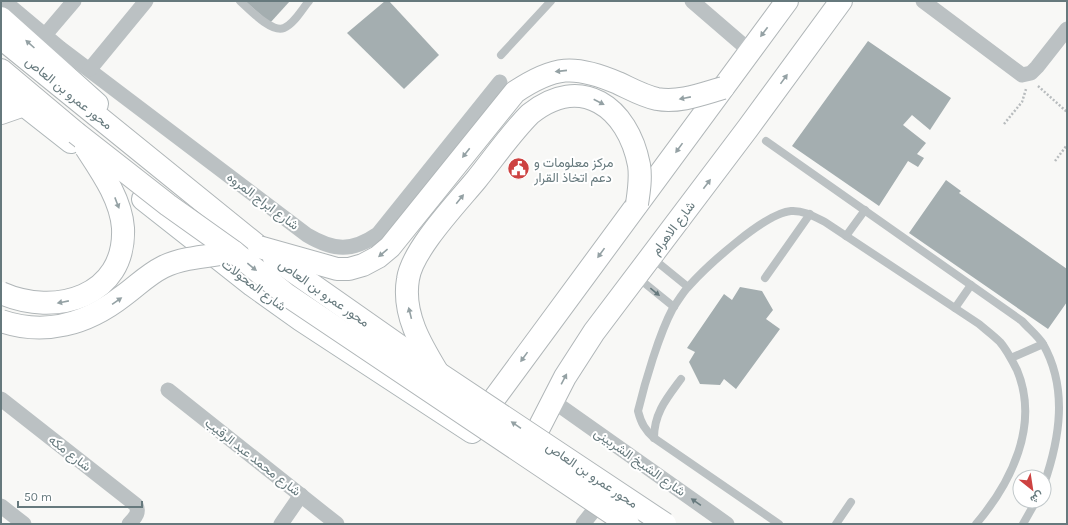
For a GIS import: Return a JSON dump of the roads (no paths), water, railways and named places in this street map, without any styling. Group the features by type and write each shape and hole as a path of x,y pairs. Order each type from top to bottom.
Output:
{"main road":[{"path":"471,431 787,1"},
{"name":"شارع الاهرام","path":"521,463 582,348 841,1"},
{"path":"1,18 133,137 255,234 300,268 494,399"},
{"name":"محور عمرو بن العاص","path":"1,38 259,247 438,373 665,524"},
{"name":"محور عمرو بن العاص","path":"1,70 76,133 168,205 234,252 287,295 628,524"},
{"path":"259,247 337,269 349,269 363,265 378,257 402,234 515,92 539,77 554,71 564,70 587,72 618,83 645,96 668,100 687,98 723,88"},
{"name":"شارع المحولات","path":"1,87 276,303 344,349 521,463"},
{"path":"438,373 420,342 412,323 407,303 408,278 412,266 430,238 530,114 546,102 568,95 597,100 611,109 622,122 634,146 640,177 637,204"},
{"path":"1,113 24,105"},
{"path":"1,293 20,301 53,304 76,298 93,291 103,281 118,256 122,228 120,213 101,172 76,133"},
{"path":"1,321 13,325 42,328 70,324 97,314 124,296 149,274 165,266 234,252"}],"street":[{"name":"شارع ابراج المروه","path":"4,1 45,35 307,235 333,247 349,248 365,243 378,234 500,82"},
{"path":"45,35 74,1"},
{"path":"90,69 146,1"},
{"path":"692,1 750,51"},
{"path":"923,1 1018,74 1027,74 1036,67 1067,29"},
{"name":"شارع محمد عبد الرقيب","path":"168,390 337,524"},
{"name":"شارع مكه","path":"1,399 136,505 138,509 137,515 129,524"},
{"name":"شارع الشيخ الشربينى","path":"553,401 728,524"},
{"path":"521,463 614,524"},
{"path":"281,524 301,495"},
{"path":"1,506 24,524"},
{"path":"583,524 594,510"}],"lane":[{"path":"240,1 269,26 276,29 283,28 289,24 309,1"},
{"path":"501,55 551,1"},
{"path":"766,141 1022,322 1043,344 1055,367 1064,394 1054,455 1049,469"},
{"path":"846,236 865,210"},
{"path":"779,524 654,438 646,431 640,422 638,412 663,330 674,307 688,287 707,268 763,223 776,215 791,211 810,214 955,308 979,324 1000,342 1012,358 1021,380 1025,404 1025,427 1019,451 1006,482 987,511 976,524"},
{"path":"765,278 810,214"},
{"path":"651,257 688,287"},
{"path":"636,277 674,307"},
{"path":"955,308 971,285"},
{"path":"1012,358 1043,344"},
{"path":"654,438 654,426 657,414 681,379"},
{"path":"836,524 851,502"},
{"path":"1023,524 1031,509"}],"place":[{"name":"مركز معلومات و دعم اتخاذ القرار","path":"519,169"}]}
